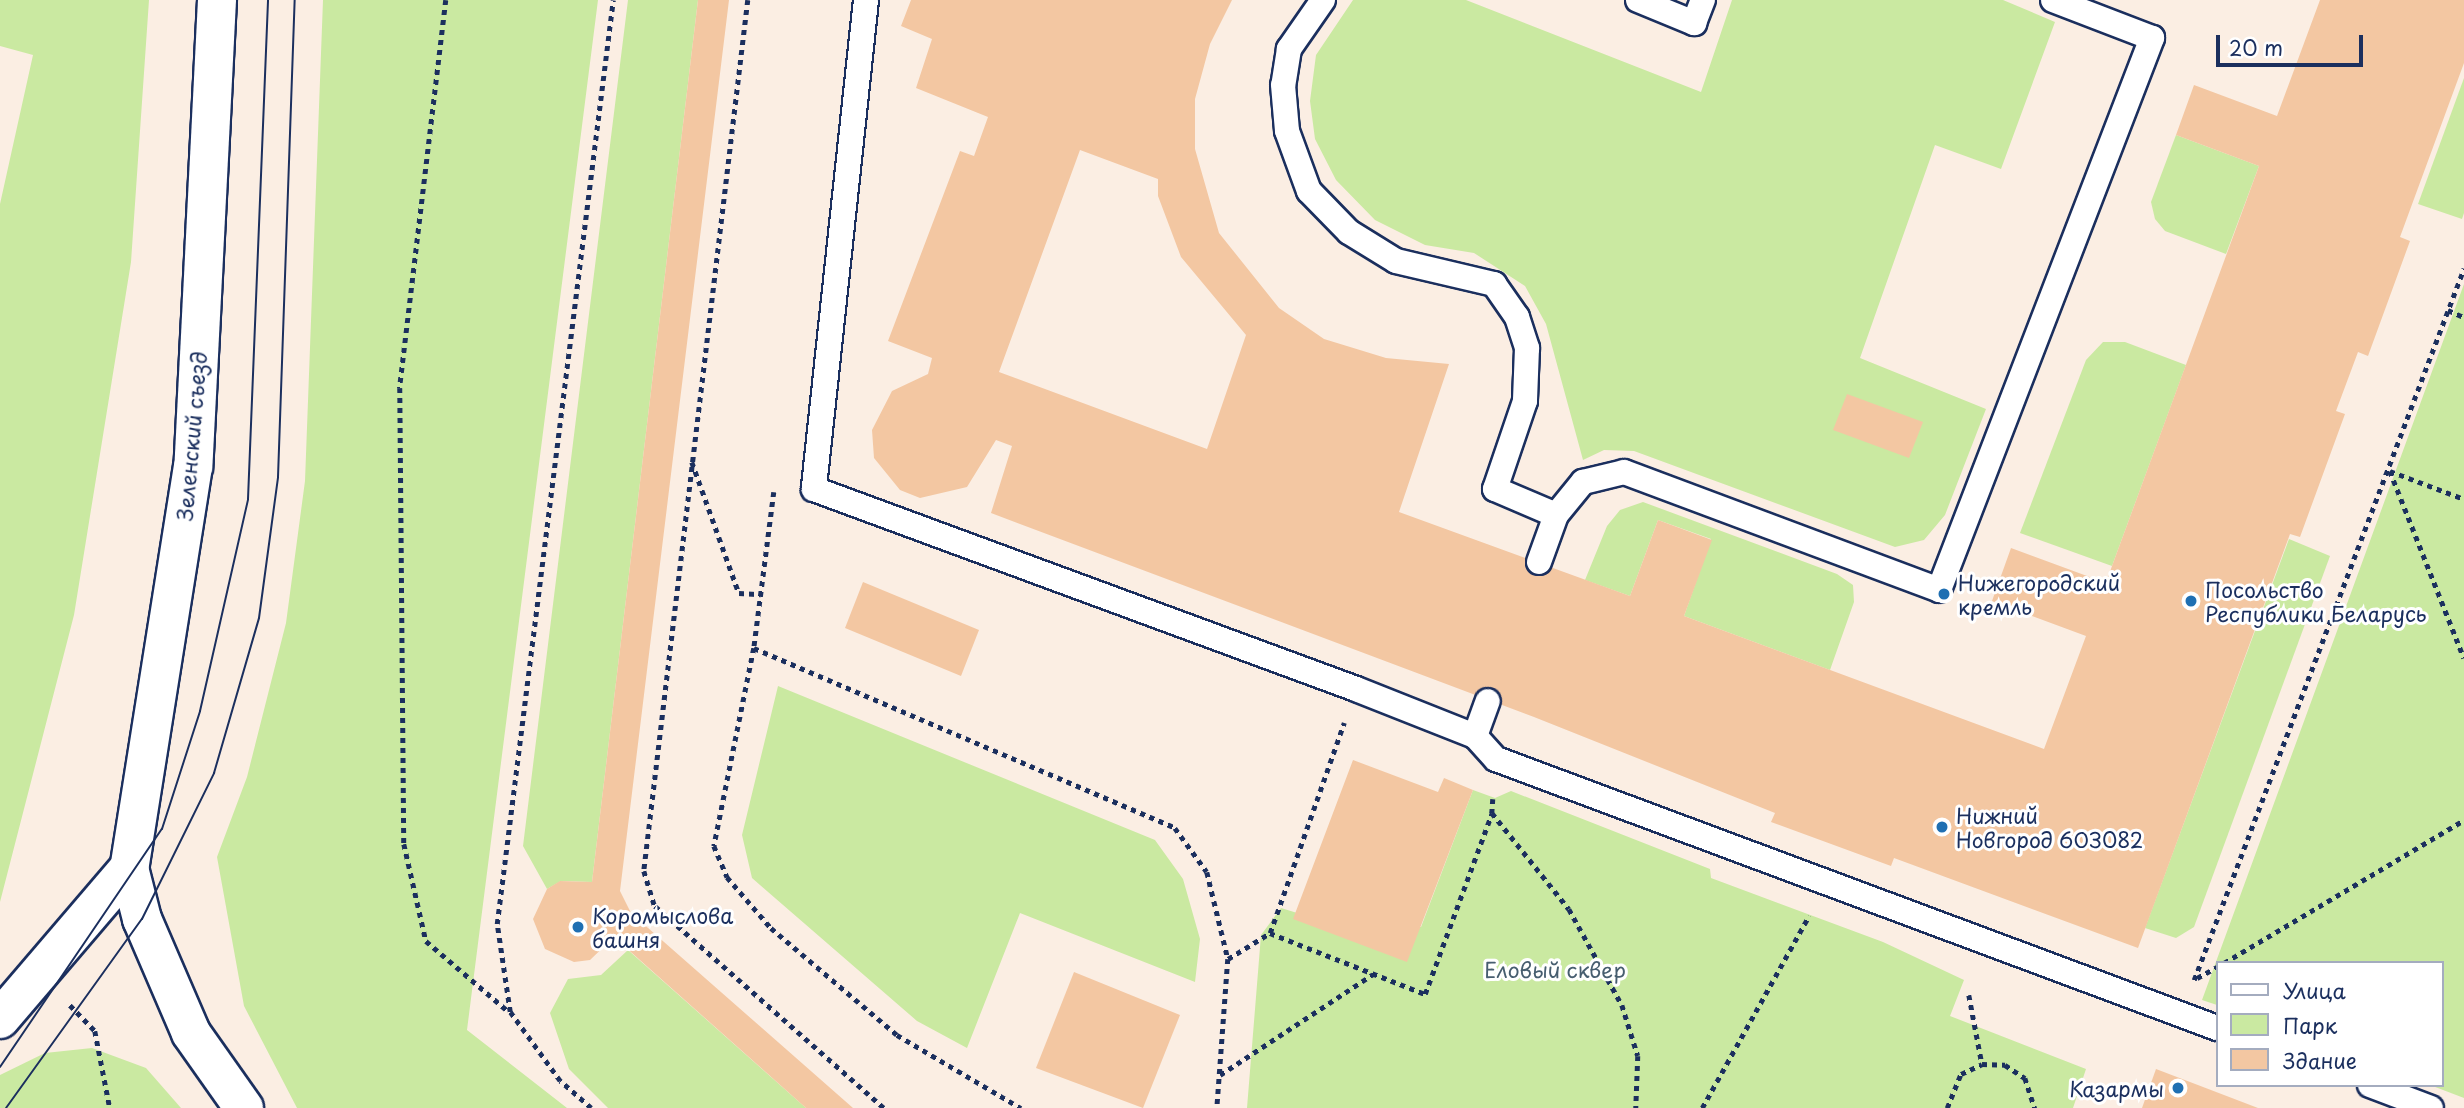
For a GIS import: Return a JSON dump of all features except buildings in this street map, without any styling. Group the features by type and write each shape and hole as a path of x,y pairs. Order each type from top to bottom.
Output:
{"main road":[{"name":"Зеленский съезд","path":"216,0 193,466 129,868 142,919 191,1034 244,1108"},
{"path":"0,1019 129,868"}],"lane":[{"path":"866,0 814,489 1356,689 1475,736 1496,760 2216,1028"},
{"path":"1323,0 1289,49 1283,85 1287,131 1309,191 1349,232 1396,261 1494,284 1517,317 1527,348 1524,401 1495,489 1556,515"},
{"path":"1638,0 1695,23 1703,0"},
{"path":"1539,562 1556,515 1583,482 1625,472 1939,590 2152,38 2053,0"},
{"path":"1475,736 1488,701"},
{"path":"2375,1087 2431,1108"}],"path":[{"path":"446,0 400,388 404,844 426,941 510,1012 560,1081 591,1108"},
{"path":"510,1012 497,924 613,0"},
{"path":"748,0 644,871 655,906 884,1108"},
{"path":"2182,1015 2390,470 2464,268"},
{"path":"2448,310 2464,317"},
{"path":"692,461 739,593 761,594"},
{"path":"2390,470 2464,499"},
{"path":"2390,470 2464,658"},
{"path":"775,483 754,648 714,846 727,877 771,928 897,1035 1021,1108"},
{"path":"754,648 1175,828 1207,872 1228,959 1217,1108"},
{"path":"1228,959 1270,933 1356,689"},
{"path":"1270,933 1425,994 1492,813 1496,760"},
{"path":"1492,813 1569,909 1622,1005 1638,1056 1638,1107"},
{"path":"2227,961 2464,820"},
{"path":"1702,1108 1811,912"},
{"path":"2194,979 2216,968"},
{"path":"1219,1076 1374,974"},
{"path":"31,980 55,990 95,1031 110,1108"},
{"path":"1969,995 1982,1064"},
{"path":"1947,1108 1961,1074 1982,1064 2005,1065 2025,1078 2035,1108"}],"green space":[{"path":"0,0 149,0 131,262 74,615 0,902 0,204 33,55 0,46"},
{"path":"323,0 598,0 467,1030 567,1108 297,1108 244,1006 217,857 247,777 286,623 305,481"},
{"path":"628,0 698,0 592,882 561,881 547,889 523,846"},
{"path":"1353,0 1466,0 1701,92 1732,0 2003,0 2055,22 2001,169 1935,145 1860,358 1986,409 1945,515 1924,540 1895,547 1634,451 1604,450 1583,460 1546,324 1525,286 1474,253 1425,245 1375,220 1336,180 1315,139 1310,101 1316,55"},
{"path":"2464,78 2464,213 2462,219 2418,204"},
{"path":"2176,135 2259,166 2226,254 2165,231 2155,219 2151,202"},
{"path":"2464,284 2464,1098 2435,1087 2443,1087 2443,961 2216,961"},
{"path":"2103,342 2125,342 2186,365 2112,566 2020,533 2086,360"},
{"path":"1643,502 1837,574 1853,585 1854,602 1830,670 1684,616 1711,539 1658,520 1630,596 1585,580 1607,526 1620,510"},
{"path":"2289,539 2330,556 2194,927 2176,938 2145,928"},
{"path":"778,686 1155,840 1183,879 1200,939 1195,982 1020,913 967,1048 917,1021 752,878 742,835"},
{"name":"Еловый сквер","path":"1473,790 1495,798 1511,791 1710,869 1711,878 1883,942 1964,980 1950,1016 2086,1069 2073,1108 1247,1108 1261,935 1281,908 1346,928 1421,927"},
{"path":"628,950 806,1108 608,1108 569,1069 550,1013 568,979 601,975"},
{"path":"2216,962 2216,1005 2202,1000"},
{"path":"92,1048 146,1068 181,1108 0,1108 0,1075 45,1053"}],"tram line":[{"path":"0,1067 162,829 200,711 248,499 268,0"},
{"path":"6,1108 142,919 214,773 259,618 278,477 295,0"}],"place":[{"name":"Нижегородский кремль","path":"1944,594"},
{"name":"Посольство Республики Беларусь","path":"2191,601"},
{"name":"Нижний Новгород 603082","path":"1942,827"},
{"name":"Коромыслова башня","path":"578,927"},
{"name":"Казармы","path":"2178,1088"}]}
